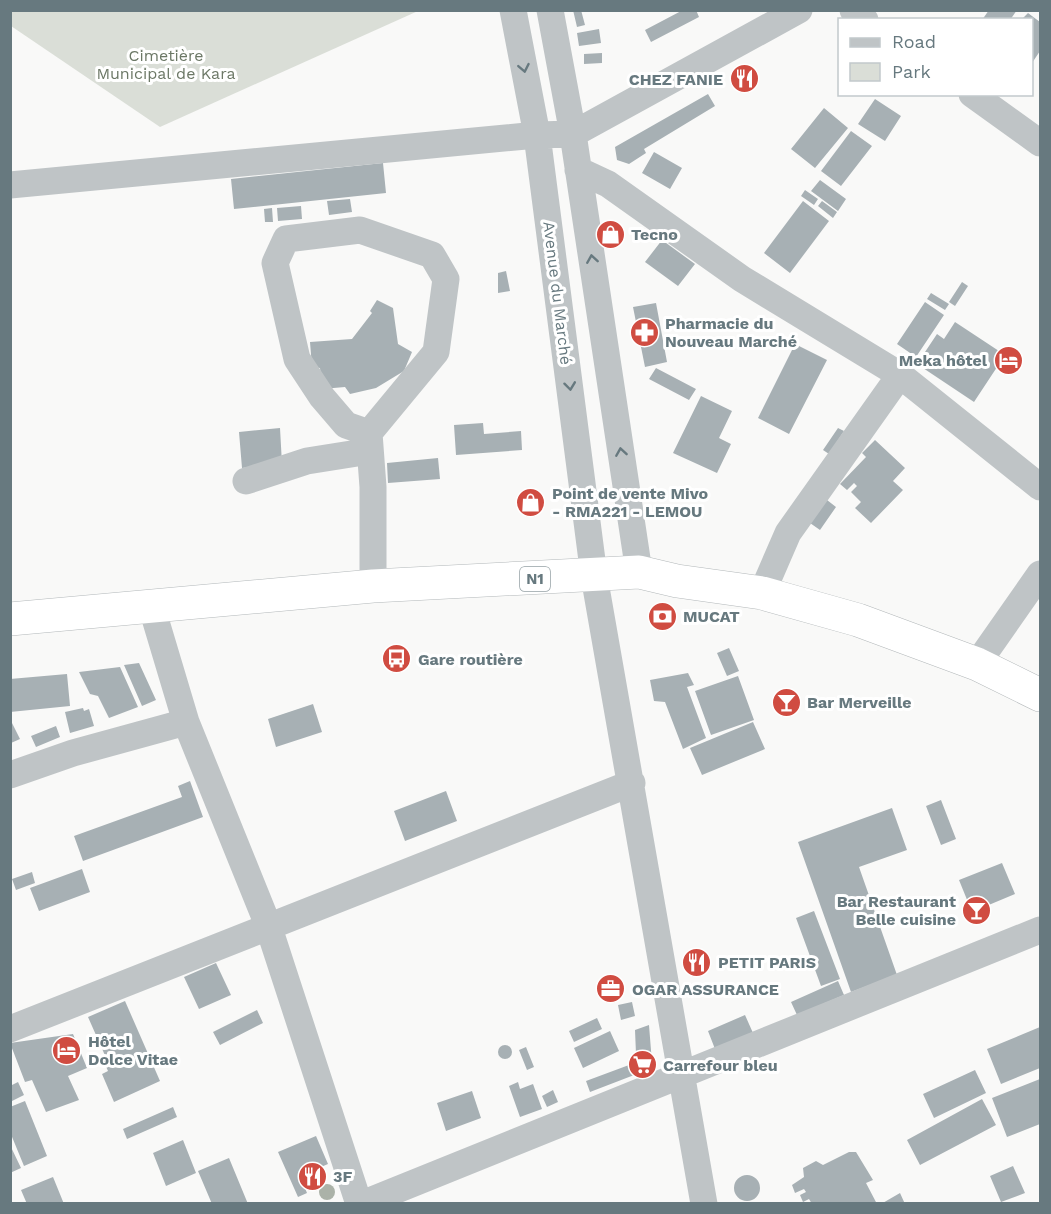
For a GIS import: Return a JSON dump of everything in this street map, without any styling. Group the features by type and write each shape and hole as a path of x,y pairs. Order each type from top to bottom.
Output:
{"highway":[{"name":"N1","path":"10,619 373,586 639,572 677,581 762,593 858,620 977,664 1041,695"}],"street":[{"name":"Avenue du Marché","path":"513,10 537,135 594,576 704,1203"},
{"path":"550,10 573,134 639,572"},
{"path":"10,185 537,135 573,134 799,10"},
{"path":"975,96 1041,143"},
{"path":"578,170 608,184 742,279 900,375 1041,487"},
{"path":"246,481 369,442 436,352 446,279 432,255 360,230 286,239 276,263 297,359 322,397 346,424 369,442 373,487 373,586"},
{"path":"762,593 788,533 900,375"},
{"path":"977,664 1041,574"},
{"path":"150,605 186,722 268,925 360,1203 682,1076 1041,930"},
{"path":"10,776 73,753 186,722"},
{"path":"10,1029 268,925 632,783"}],"green space":[{"name":"Cimetière Municipal de Kara","path":"10,11 418,11 160,127 11,26"}],"building":[{"path":"573,10 581,10 585,25 577,27"},
{"path":"683,10 696,10 699,17 651,42 645,30"},
{"path":"989,10 1017,10 1011,18 983,18"},
{"path":"1028,13 1040,22 1040,51 1033,62 1033,18 1023,18"},
{"path":"599,29 601,43 579,46 577,33"},
{"path":"602,53 602,63 584,64 584,54"},
{"path":"708,94 715,106 644,149 646,153 629,164 617,160 615,147"},
{"path":"875,99 901,116 885,141 858,124"},
{"path":"824,108 848,128 815,168 791,149"},
{"path":"851,131 872,146 841,186 821,171"},
{"path":"654,152 682,168 670,189 642,173"},
{"path":"383,163 386,193 234,209 231,179"},
{"path":"820,180 846,199 838,211 811,191"},
{"path":"805,190 818,199 814,205 801,196"},
{"path":"350,199 352,212 329,215 327,201"},
{"path":"803,201 829,221 790,273 764,253"},
{"path":"822,201 837,212 833,218 818,206"},
{"path":"301,206 302,219 278,221 277,208"},
{"path":"272,208 273,222 265,222 264,209"},
{"path":"662,240 695,264 678,286 645,262"},
{"path":"506,271 510,291 498,293 498,273"},
{"path":"962,282 968,286 955,306 949,302"},
{"path":"931,293 949,304 945,310 927,299"},
{"path":"377,300 393,308 398,344 412,352 404,371 376,388 350,394 345,387 322,389 320,368 312,367 310,342 352,339 372,313 370,311"},
{"path":"925,302 944,315 916,357 897,344"},
{"path":"656,303 667,362 645,367 633,307"},
{"path":"955,322 1005,355 974,402 917,364 937,334 944,339"},
{"path":"795,344 827,360 789,434 758,418"},
{"path":"656,368 696,389 689,400 649,379"},
{"path":"701,396 732,411 719,438 731,444 717,473 673,453"},
{"path":"483,423 484,434 521,431 522,450 456,455 454,425"},
{"path":"280,428 282,464 242,468 239,432"},
{"path":"838,428 844,431 829,454 823,450"},
{"path":"875,440 905,468 893,481 903,490 871,523 855,508 861,502 851,492 857,486 854,483 847,490 840,484 866,457 862,453"},
{"path":"438,458 440,479 388,483 387,463"},
{"path":"827,500 836,507 820,530 810,523"},
{"path":"729,648 739,671 727,676 717,653"},
{"path":"139,663 156,700 142,706 124,665"},
{"path":"120,667 138,707 109,718 98,696 90,694 79,672"},
{"path":"688,673 694,685 687,687 706,738 683,749 665,702 654,701 650,680"},
{"path":"67,674 70,706 10,712 10,679"},
{"path":"738,676 754,720 711,735 695,691"},
{"path":"313,704 322,732 276,747 268,719"},
{"path":"83,708 84,711 89,709 94,726 70,733 65,712"},
{"path":"10,719 20,739 11,743 10,741"},
{"path":"753,722 765,749 702,775 690,748"},
{"path":"56,726 60,737 36,747 31,736"},
{"path":"190,781 203,817 83,861 74,836 182,797 178,786"},
{"path":"446,791 457,821 405,841 394,811"},
{"path":"941,800 956,839 941,845 926,806"},
{"path":"892,808 907,850 859,867 897,975 851,992 798,842"},
{"path":"1002,863 1015,894 972,912 959,880"},
{"path":"82,869 90,892 39,911 30,888"},
{"path":"32,872 35,883 16,890 12,879"},
{"path":"814,911 840,979 821,986 796,918"},
{"path":"216,963 231,995 199,1009 184,977"},
{"path":"838,981 844,995 797,1015 791,1002"},
{"path":"621,984 623,990 604,996 602,990"},
{"path":"125,1001 160,1081 114,1102 102,1074 108,1071 104,1062 107,1060 88,1017"},
{"path":"632,1002 635,1016 621,1020 618,1005"},
{"path":"257,1010 263,1023 220,1045 213,1032"},
{"path":"745,1015 753,1033 715,1049 708,1031"},
{"path":"597,1018 602,1029 574,1042 569,1031"},
{"path":"649,1025 652,1063 642,1072 590,1092 586,1081 629,1065 636,1054 635,1030"},
{"path":"1040,1027 1040,1068 1001,1084 987,1049"},
{"path":"610,1031 619,1051 583,1068 574,1048"},
{"path":"73,1034 87,1068 68,1076 79,1100 46,1112 32,1080 25,1082 10,1043"},
{"path":"505,1045 510,1047 512,1052 510,1057 505,1059 500,1057 498,1052 500,1047"},
{"path":"526,1047 534,1067 527,1070 519,1050"},
{"path":"975,1070 986,1093 934,1118 923,1094"},
{"path":"1040,1079 1040,1124 1007,1137 992,1098"},
{"path":"18,1082 24,1095 10,1102 10,1086"},
{"path":"518,1082 520,1089 533,1084 542,1109 520,1117 509,1086"},
{"path":"553,1090 558,1102 547,1107 542,1096"},
{"path":"472,1091 481,1118 446,1131 437,1103"},
{"path":"982,1099 996,1125 920,1165 907,1140"},
{"path":"25,1101 47,1156 24,1166 10,1132 10,1107"},
{"path":"173,1107 177,1117 127,1139 123,1129"},
{"path":"316,1136 328,1164 300,1176 307,1193 298,1197 278,1152"},
{"path":"183,1140 196,1173 166,1186 153,1153"},
{"path":"10,1145 21,1168 10,1173"},
{"path":"849,1152 856,1152 873,1180 866,1183 877,1204 812,1204 809,1199 803,1202 800,1195 806,1192 804,1189 795,1193 792,1185 804,1177 803,1168 816,1161 823,1165"},
{"path":"229,1158 248,1204 212,1204 198,1171"},
{"path":"1013,1166 1025,1193 1001,1202 990,1176"},
{"path":"747,1175 756,1179 760,1188 756,1197 747,1201 738,1197 734,1188 738,1179"},
{"path":"53,1177 64,1204 27,1204 21,1190"},
{"path":"900,1193 905,1204 881,1204"}],"place":[{"name":"CHEZ FANIE","path":"744,79"},
{"name":"Tecno","path":"610,234"},
{"name":"Pharmacie du Nouveau Marché","path":"644,332"},
{"name":"Meka hôtel","path":"1008,360"},
{"name":"Point de vente Mivo - RMA221 - LEMOU","path":"531,502"},
{"name":"MUCAT","path":"662,616"},
{"name":"Gare routière","path":"397,659"},
{"name":"Bar Merveille","path":"786,702"},
{"name":"Bar Restaurant Belle cuisine","path":"977,910"},
{"name":"PETIT PARIS","path":"697,962"},
{"name":"OGAR ASSURANCE","path":"611,989"},
{"name":"Hôtel Dolce Vitae","path":"67,1050"},
{"name":"Carrefour bleu","path":"642,1065"},
{"name":"3F","path":"312,1176"}]}
